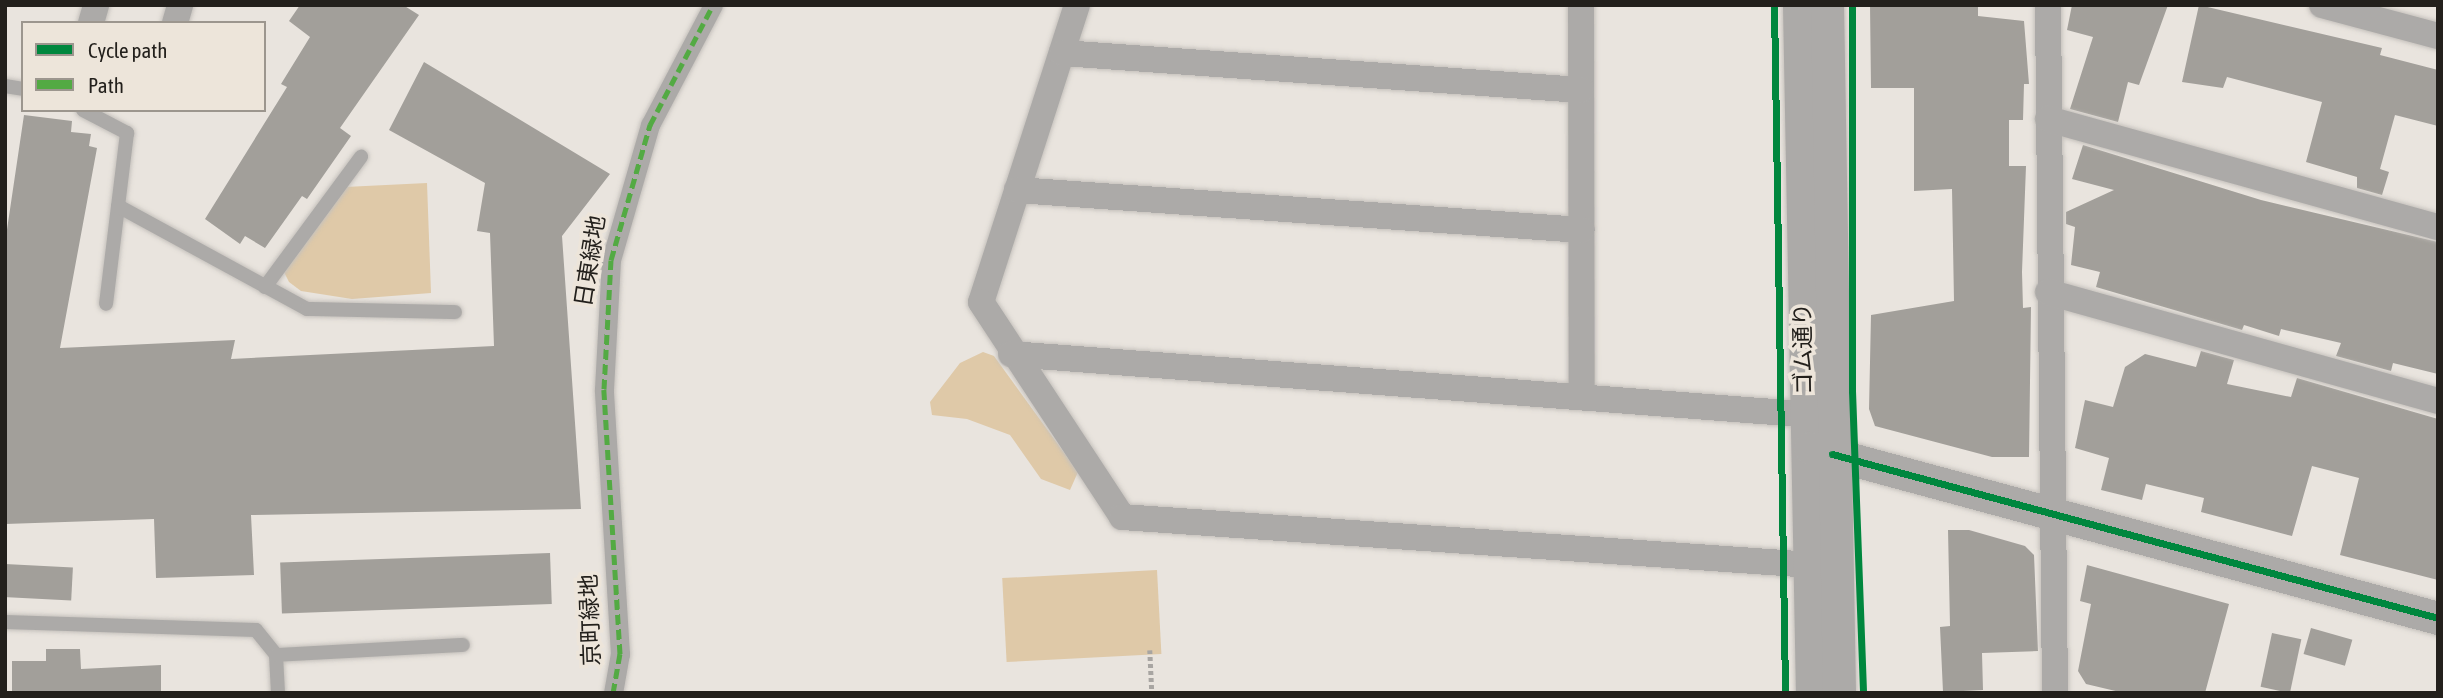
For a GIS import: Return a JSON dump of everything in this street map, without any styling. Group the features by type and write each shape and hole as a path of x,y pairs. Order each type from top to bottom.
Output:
{"street":[{"name":"日東緑地","path":"611,544 604,389 611,260 650,125 713,5"},
{"path":"1077,5 981,302 1011,354 1122,517 1822,566"},
{"path":"1580,5 1582,397"},
{"name":"ゴム通り","path":"1799,5 1822,566 1839,693"},
{"name":"ゴム通り","path":"1818,433 1827,5"},
{"path":"2048,5 2049,514 2063,691"},
{"path":"2332,7 2438,36"},
{"path":"1062,53 1581,90"},
{"path":"2048,119 2438,227"},
{"path":"1017,190 1582,230"},
{"path":"2048,292 2438,401"},
{"path":"1011,354 1582,397 1818,433 2049,514 2438,618"},
{"name":"京町緑地","path":"611,544 620,654 613,693"},
{"name":"ゴム通り","path":"1812,693 1822,566"}],"lane":[{"path":"87,112 127,133 106,304"},
{"path":"265,287 360,157"},
{"path":"118,206 307,309 455,312"},
{"path":"5,622 256,630 276,655 278,693"},
{"path":"276,655 463,645"}],"path":[{"path":"1150,650 1152,692"}],"shaded area":[{"path":"427,183 431,293 352,299 301,291 289,282 284,272 345,187"},
{"path":"983,352 994,356 1078,472 1070,490 1041,479 1010,435 967,419 932,415 930,402 960,363"},
{"path":"1157,570 1161,654 1007,662 1002,578"}],"building":[{"path":"300,5 403,5 419,15 340,128 351,136 307,199 302,196 265,248 245,236 240,244 205,219 287,87 281,84 310,37 289,21"},
{"path":"1870,5 1978,7 1978,16 2024,21 2029,84 2024,84 2023,120 2009,120 2009,166 2026,166 2022,272 2023,308 2031,307 2029,457 1992,457 1875,426 1869,409 1871,315 1954,301 1952,189 1914,191 1914,88 1871,88"},
{"path":"2072,5 2168,5 2139,85 2128,82 2118,122 2070,109 2093,37 2067,30"},
{"path":"2199,5 2382,48 2380,55 2438,70 2438,126 2395,115 2380,169 2389,172 2382,195 2357,188 2357,177 2306,162 2322,102 2227,77 2223,88 2182,82"},
{"path":"424,62 610,174 562,236 581,509 251,515 254,575 156,578 154,519 5,524 5,243 24,115 72,121 71,132 91,134 89,146 97,148 60,348 235,340 231,359 494,346 490,233 477,231 485,183 389,130"},
{"path":"2083,145 2261,200 2438,242 2438,374 2393,363 2391,371 2336,356 2341,343 2281,329 2279,336 2244,325 2242,330 2096,287 2100,272 2071,265 2075,227 2066,224 2066,212 2114,190 2072,179"},
{"path":"2201,351 2234,360 2227,384 2291,397 2297,378 2438,419 2438,580 2340,555 2359,478 2312,466 2292,536 2201,512 2204,498 2146,484 2142,500 2101,490 2109,458 2075,448 2085,400 2113,407 2125,367 2145,354 2196,367"},
{"path":"1948,530 1969,530 2025,546 2034,555 2038,651 1982,653 1983,690 1943,692 1940,627 1950,626"},
{"path":"550,553 552,604 282,613 280,562"},
{"path":"5,564 73,568 71,601 5,597"},
{"path":"2087,565 2229,604 2205,693 2124,693 2086,684 2078,671 2091,604 2080,601"},
{"path":"2311,628 2352,640 2345,666 2304,654"},
{"path":"2272,633 2301,639 2290,693 2261,687"},
{"path":"46,649 80,649 81,669 161,665 161,693 12,693 12,661 46,661"}],"marked path":[{"path":"613,693 620,654 604,389 611,260 650,125 713,5"}],"cycle path":[{"path":"1774,5 1785,693"},
{"path":"1852,5 1852,391 1863,693"},
{"path":"1832,454 2438,618"}]}
